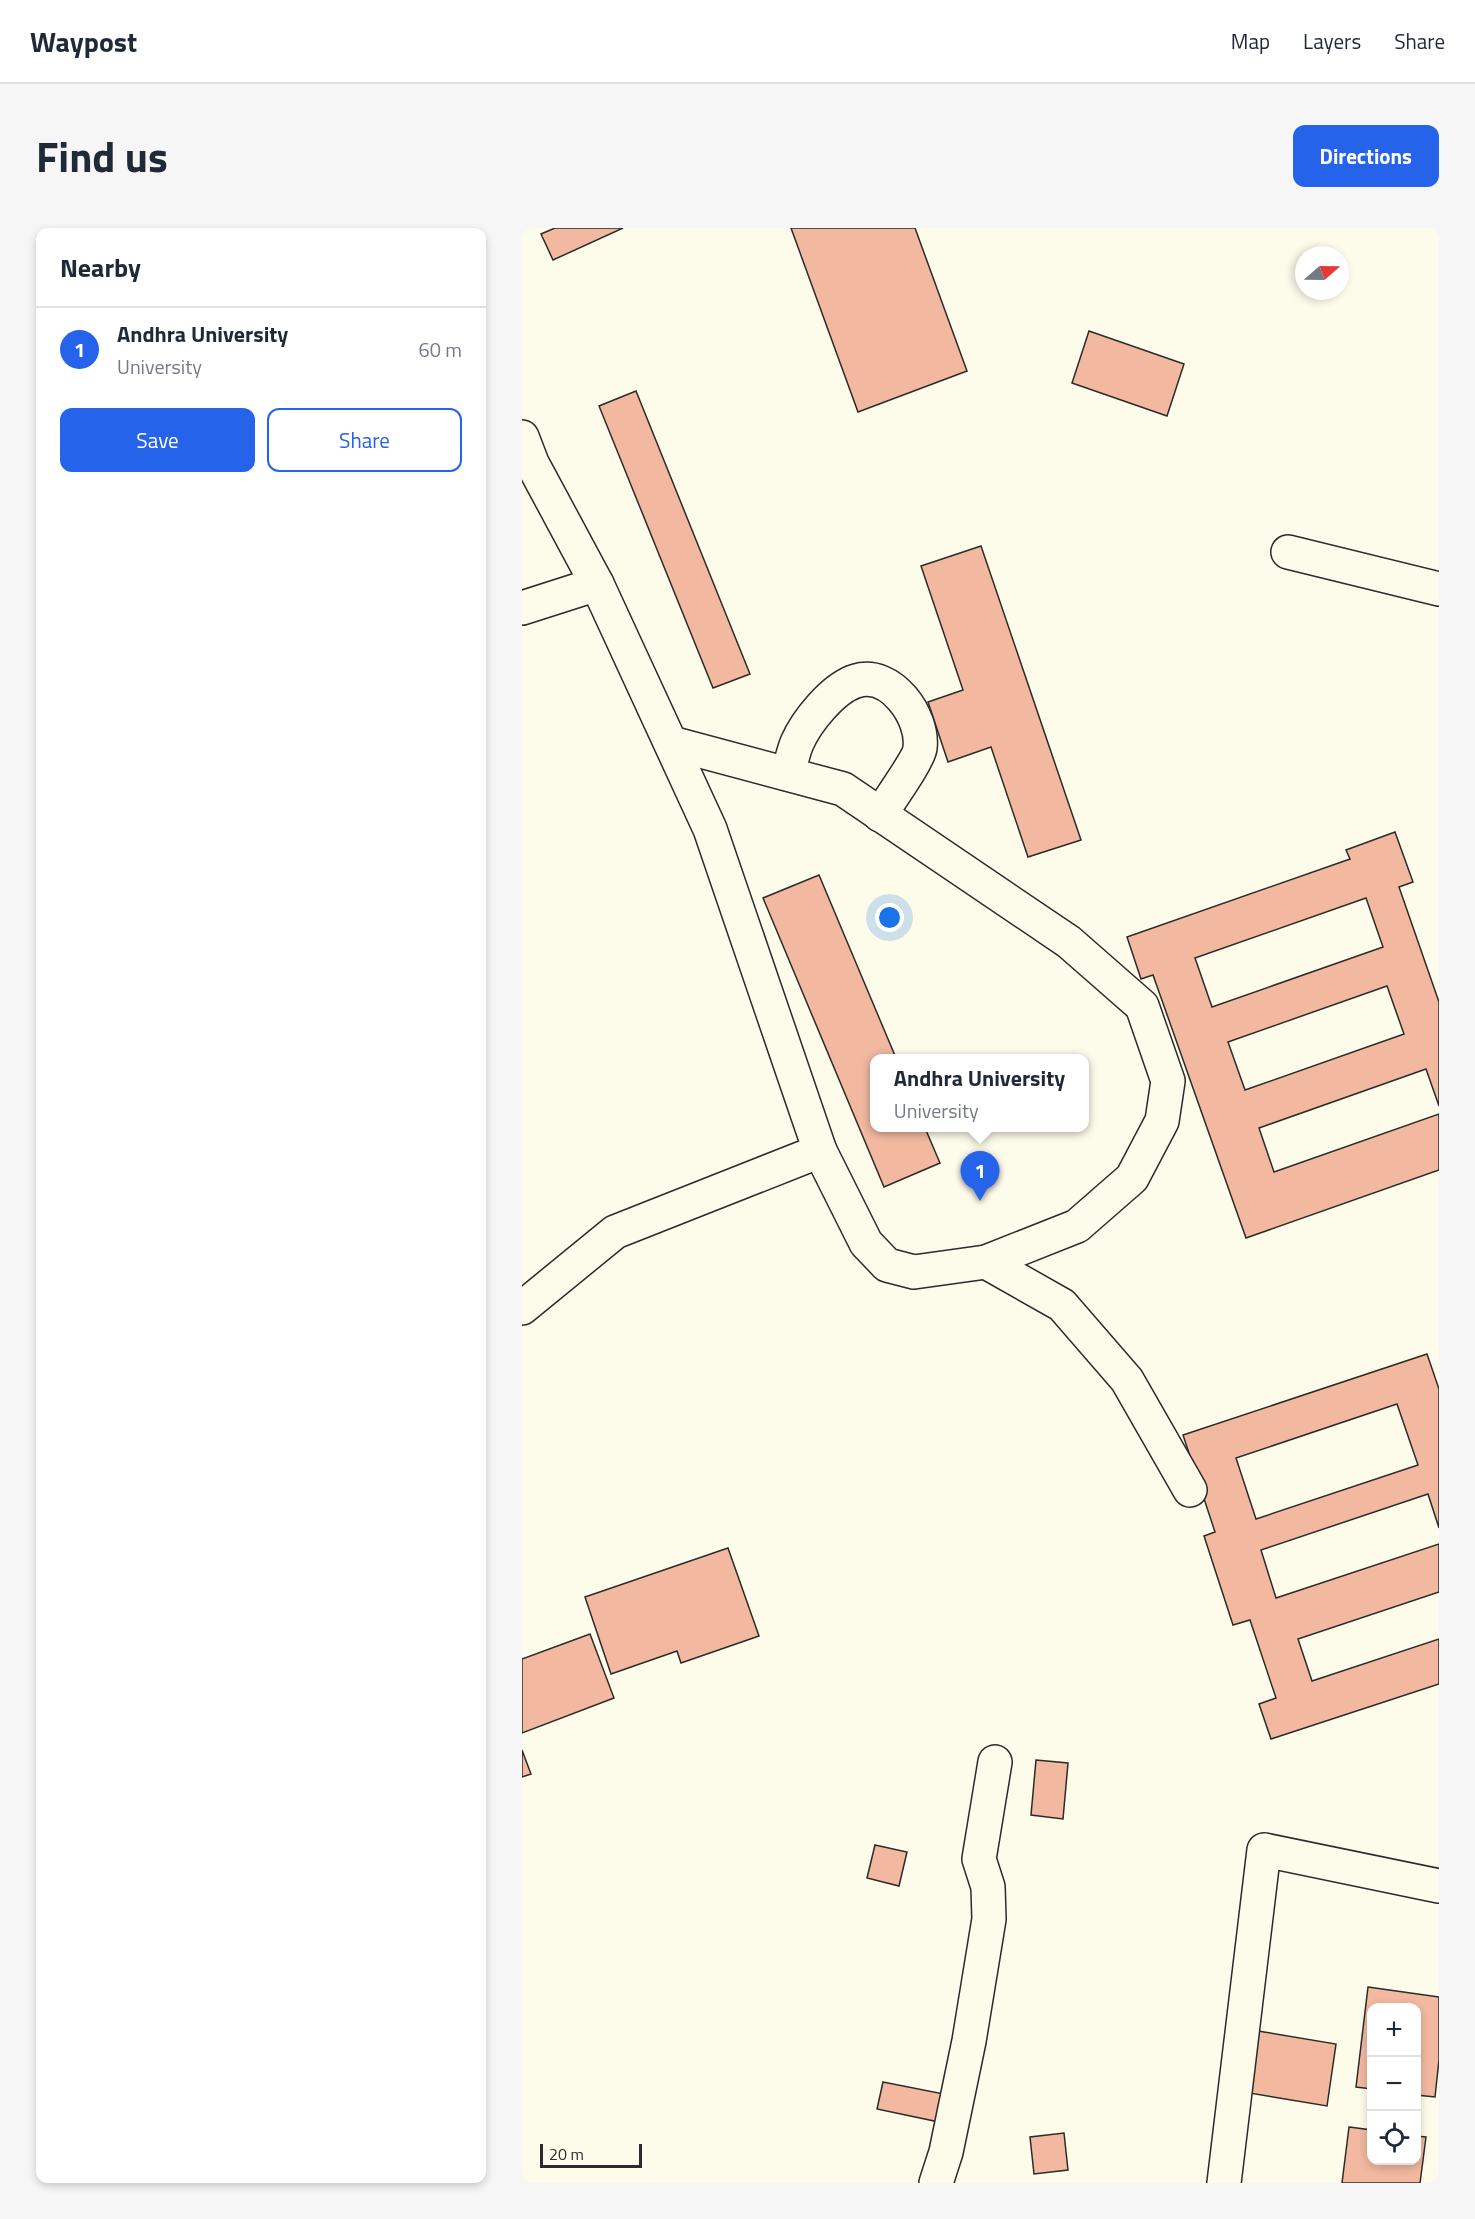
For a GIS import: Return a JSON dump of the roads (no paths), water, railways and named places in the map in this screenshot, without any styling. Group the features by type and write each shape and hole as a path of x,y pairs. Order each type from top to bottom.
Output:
{"street":[{"path":"522,437 532,463 597,584 710,829 820,1151 866,1243 887,1265 914,1272 986,1262 1077,1226 1132,1178 1162,1121 1168,1081 1142,1006 1069,942 843,789 671,743"},
{"path":"1288,552 1439,589"},
{"path":"522,608 597,584"},
{"path":"789,774 797,743 825,701 857,681 882,682 909,703 920,750 880,815"},
{"path":"522,1308 615,1232 820,1151"},
{"path":"986,1262 1062,1305 1127,1380 1190,1490"},
{"path":"936,2183 946,2152 969,2041 989,1919 988,1887 979,1859 994,1762"},
{"path":"1224,2183 1264,1850 1439,1886"}],"place":[{"name":"Andhra University","path":"980,1201"}]}
